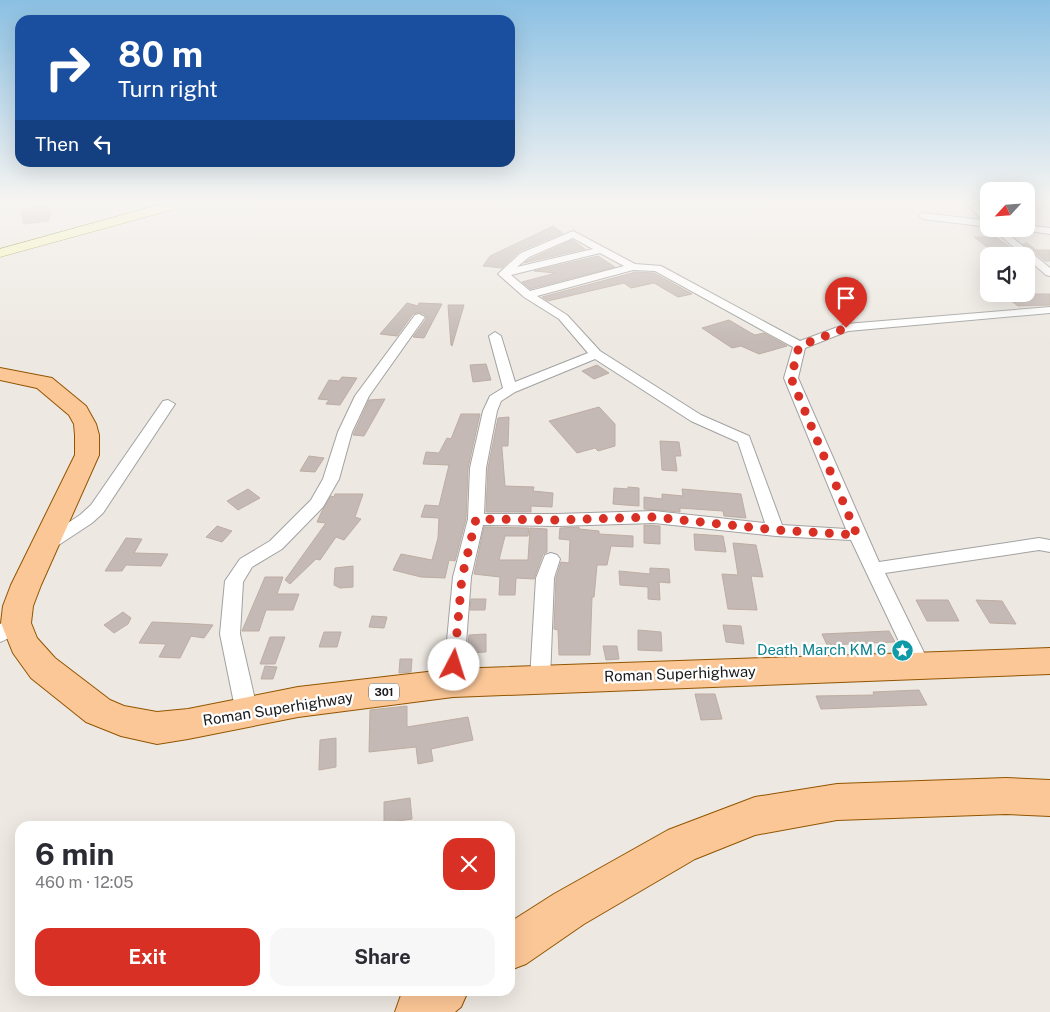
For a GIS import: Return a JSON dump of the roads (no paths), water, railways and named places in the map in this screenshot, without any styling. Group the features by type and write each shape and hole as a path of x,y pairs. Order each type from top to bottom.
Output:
{"main road":[{"path":"0,253 17,248"},
{"name":"Roman Superhighway","path":"0,374 44,383 78,411 85,424 87,454 26,584 8,628 24,644 43,668 98,712 121,721 157,728 247,714 298,702 453,682 1050,662"},
{"path":"515,945 569,909 682,844 755,816 837,802 1006,796 1050,798"},
{"path":"418,1012 439,996"}],"street":[{"path":"502,274 525,255 540,248"},
{"path":"598,248 633,268"},
{"path":"1020,248 1050,274"},
{"path":"502,274 601,250"},
{"path":"528,295 633,268 657,268 799,346 846,328 1050,310"},
{"path":"502,274 528,295 563,316 596,354 696,418 744,439 776,530"},
{"path":"247,714 230,634 234,581 246,563 276,545 317,503 331,480 345,432 362,396 419,316"},
{"path":"495,336 510,389"},
{"path":"799,346 791,378 872,569 920,665"},
{"path":"453,682 462,577 476,519 478,468 490,411 495,399 510,389 596,354"},
{"path":"45,546 97,510 168,404"},
{"path":"476,519 557,520 654,517 776,530 857,535"},
{"path":"872,569 1039,544 1050,546"},
{"path":"540,679 545,578 551,559"}],"place":[{"name":"Death March KM 6","path":"902,650"}]}
